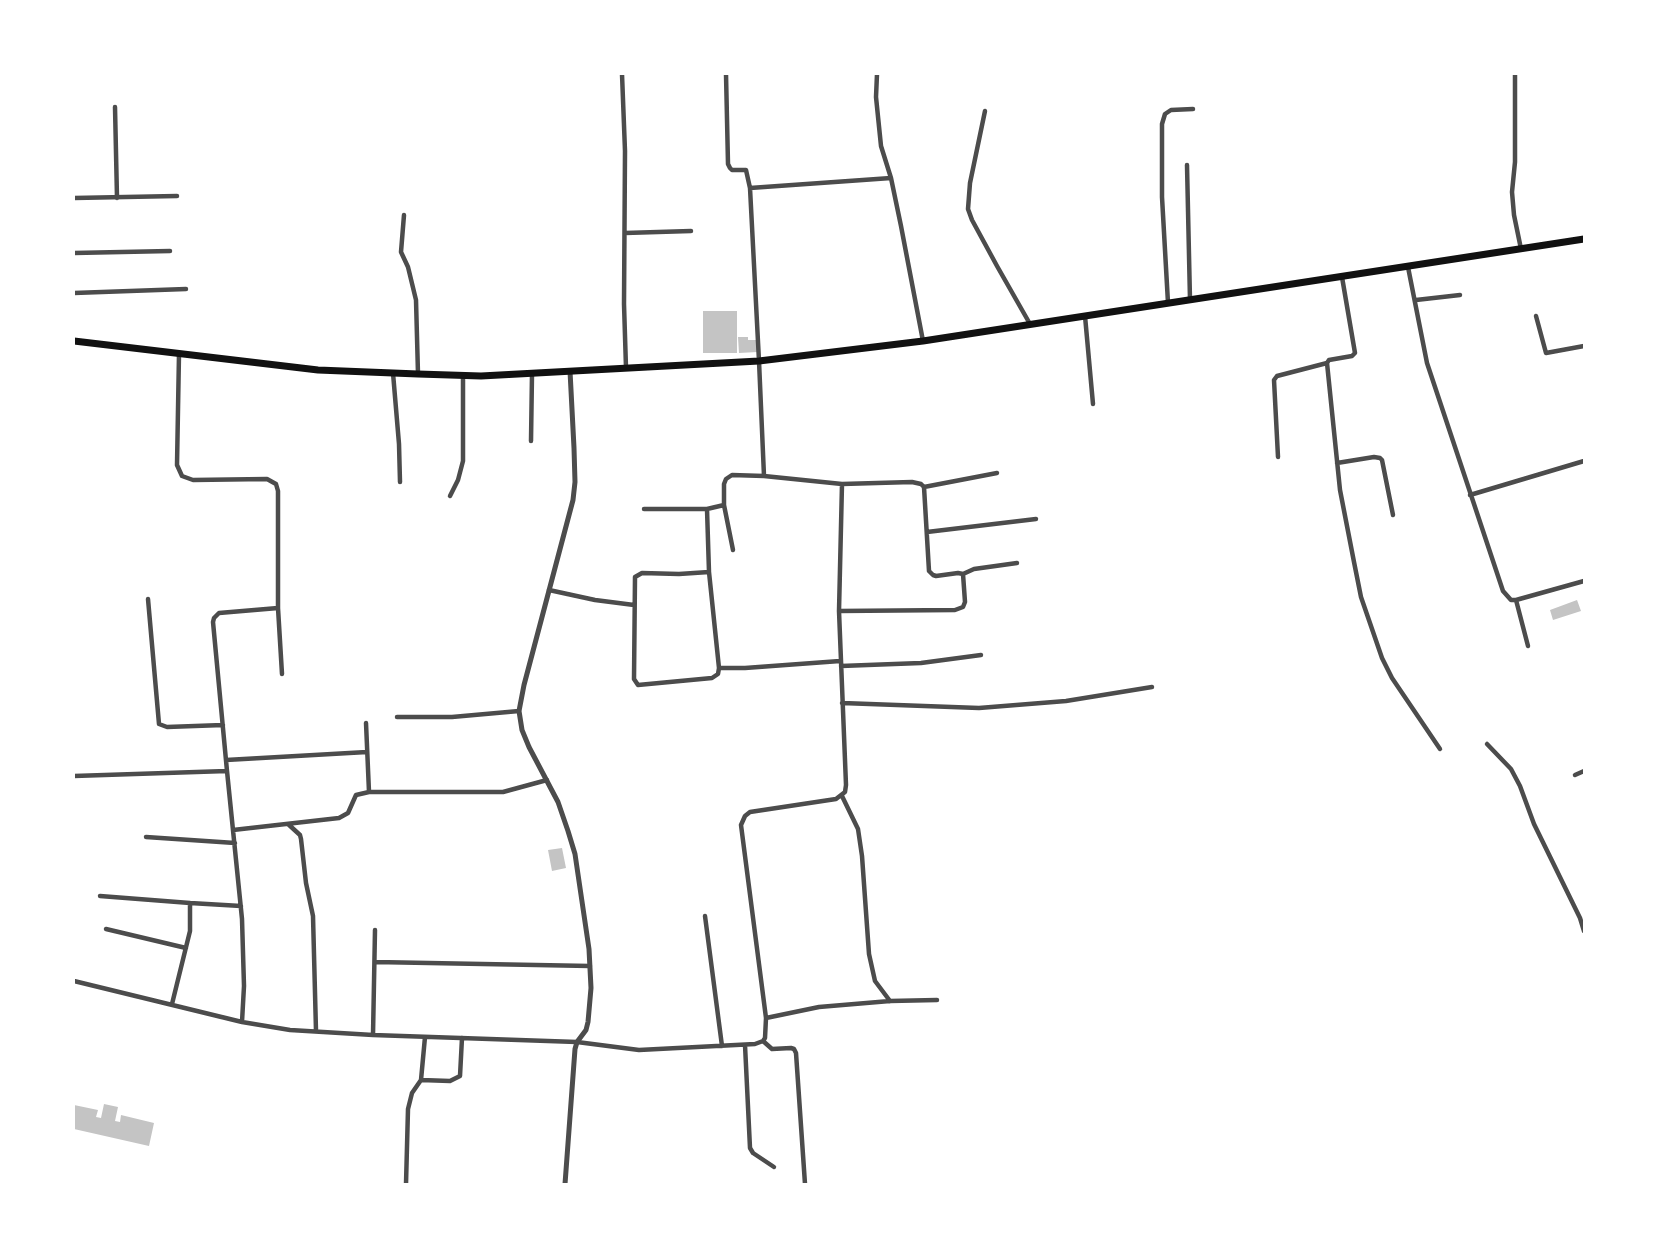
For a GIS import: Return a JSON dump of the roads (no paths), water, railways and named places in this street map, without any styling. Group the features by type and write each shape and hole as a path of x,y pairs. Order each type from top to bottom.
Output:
{"highway":[{"path":"74,341 318,370 418,374 533,373 760,361 923,341 1584,239"}],"street":[{"path":"622,74 626,369"},
{"path":"726,74 727,164 732,170 746,170 750,188 764,476"},
{"path":"877,74 879,134 891,178 923,341"},
{"path":"1515,74 1515,162 1512,192 1521,249"},
{"path":"115,107 117,198"},
{"path":"1168,303 1162,197 1162,124 1165,114 1171,110 1193,109"},
{"path":"985,111 970,183 968,209 990,255 1031,325"},
{"path":"1187,165 1190,300"},
{"path":"750,188 891,178"},
{"path":"74,198 177,196"},
{"path":"404,215 401,252 408,267 416,300 418,374"},
{"path":"625,233 691,231"},
{"path":"74,253 170,251"},
{"path":"1408,267 1427,363 1503,591 1511,600 1516,600 1584,581"},
{"path":"1278,457 1274,380 1278,376 1299,372 1355,353 1342,276"},
{"path":"74,293 186,289"},
{"path":"1416,300 1460,295"},
{"path":"1086,316 1093,404"},
{"path":"1536,316 1546,353 1584,346"},
{"path":"179,354 177,465 183,476 193,480 267,479 276,484 282,674"},
{"path":"1327,363 1340,491 1361,597 1382,658 1392,678 1440,749"},
{"path":"565,1185 575,1049 588,1022 591,988 589,948 575,854 558,802 522,730 519,711 567,526 575,482 570,371"},
{"path":"393,373 399,433 400,482"},
{"path":"531,441 533,373"},
{"path":"450,496 463,461 463,375"},
{"path":"1337,463 1380,458 1393,515"},
{"path":"1470,495 1584,461"},
{"path":"733,550 724,505 724,484 728,476 764,476 842,484 912,482 924,487 997,473"},
{"path":"74,981 242,1022 316,1031 577,1042 639,1050 745,1045 763,1041 766,1018 741,825 742,819 750,813 836,799 842,796 846,785 839,611 842,484"},
{"path":"924,487 930,573 936,576 963,574 974,569 1017,563"},
{"path":"644,509 707,509 724,505"},
{"path":"707,509 709,572 718,674 712,678 638,685 634,679 634,579 638,574 709,572"},
{"path":"927,532 1036,519"},
{"path":"839,611 955,610 963,607 965,602 963,574"},
{"path":"549,590 634,605"},
{"path":"148,599 159,724 167,727 223,725"},
{"path":"1516,600 1528,646"},
{"path":"242,1022 244,986 241,906 213,622 219,613 278,608"},
{"path":"719,668 921,663 981,655"},
{"path":"842,703 979,708 1066,701 1152,687"},
{"path":"397,717 452,717 519,711"},
{"path":"366,723 369,792"},
{"path":"1487,744 1511,769 1520,786 1534,824 1582,917 1584,932"},
{"path":"226,760 367,752"},
{"path":"74,776 227,771"},
{"path":"1575,775 1584,771"},
{"path":"233,830 339,818 348,813 356,795 369,792 503,792 547,780"},
{"path":"842,796 858,829 869,954 875,981 890,1001"},
{"path":"288,824 302,839 306,883 313,916 316,1031"},
{"path":"146,838 235,843"},
{"path":"100,896 241,906"},
{"path":"173,1004 190,931 190,903"},
{"path":"705,916 722,1046"},
{"path":"106,929 186,948"},
{"path":"373,1035 375,930"},
{"path":"375,962 590,966"},
{"path":"766,1018 819,1007 937,1000"},
{"path":"406,1185 408,1109 412,1093 421,1080 425,1037"},
{"path":"421,1080 450,1081 460,1076 462,1038"},
{"path":"763,1041 772,1049 791,1048 796,1053 805,1185"},
{"path":"745,1045 750,1148 774,1167"}]}
